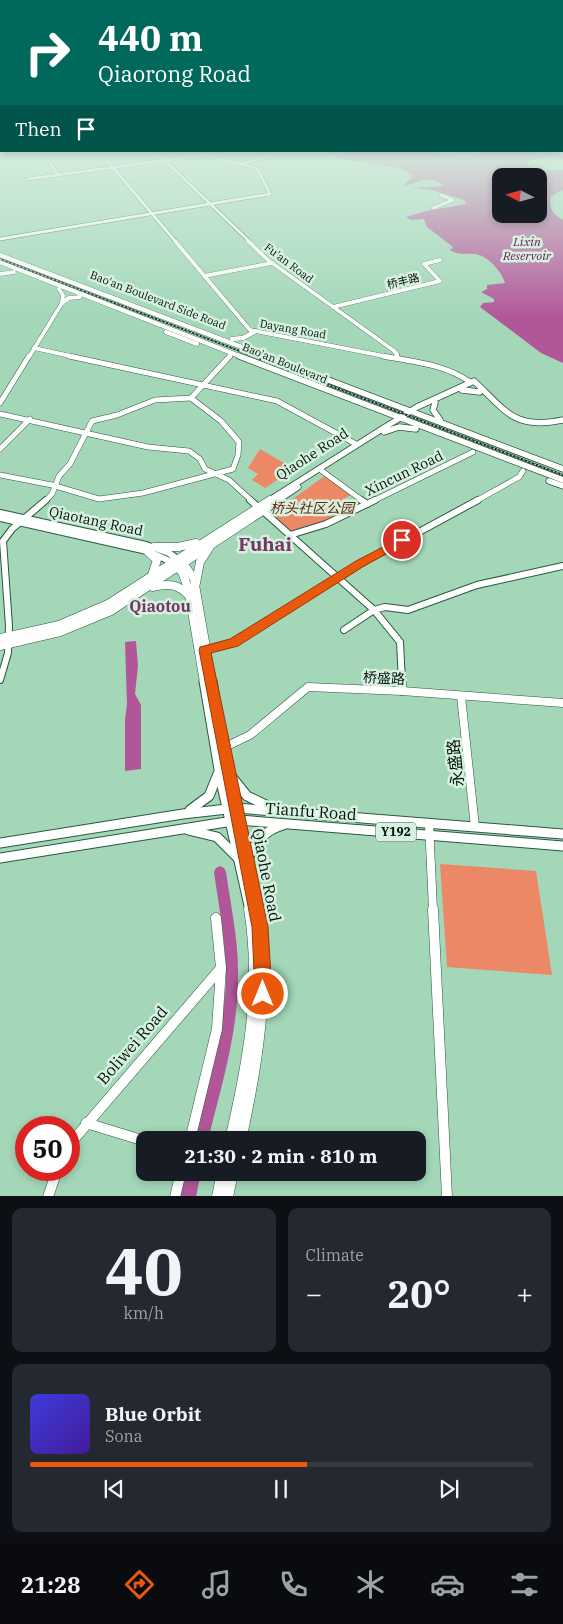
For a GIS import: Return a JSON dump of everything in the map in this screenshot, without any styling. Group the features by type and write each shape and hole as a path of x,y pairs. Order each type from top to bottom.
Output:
{"main road":[{"name":"Bao'an Boulevard Side Road","path":"0,253 338,379 364,392"},
{"name":"Bao'an Boulevard","path":"0,253 563,469"},
{"name":"Bao'an Boulevard Side Road","path":"0,268 344,399"},
{"name":"Bao'an Boulevard","path":"0,268 185,333 344,399 563,480"},
{"path":"232,339 242,339 256,331"},
{"path":"245,344 245,339 256,331"},
{"path":"463,376 462,388 480,392"},
{"path":"474,383 504,418 514,424 540,428 563,424"},
{"path":"474,383 503,412 514,419 537,423 563,420"},
{"name":"Qiaohe Road","path":"178,562 202,542 224,532 322,471 400,419 474,383"},
{"path":"378,397 406,403 433,402 432,408 434,413 444,423"},
{"path":"372,409 383,419 382,431 403,427 434,432"},
{"path":"452,426 492,438 563,464"},
{"name":"Qiaohe Road","path":"260,509 356,444 382,431"},
{"path":"441,435 473,452 563,486"},
{"name":"Qiaohe Road","path":"178,562 210,546 224,532"},
{"path":"152,575 157,560 151,549 178,547 202,542"},
{"path":"196,588 200,562 210,546"},
{"path":"4,641 73,628 111,611 152,575 178,562"},
{"path":"148,588 178,562"},
{"name":"Qiaohe Road","path":"178,562 191,572 196,588 223,748 222,766"},
{"name":"Qiaohe Road","path":"178,562 189,596 231,808 260,927 263,994 258,1048 242,1131"},
{"path":"130,595 148,588 174,585 182,588 189,596"},
{"path":"222,766 246,796 258,803 279,810"},
{"path":"183,814 200,806 211,794 217,783 222,766"},
{"name":"Tianfu Road","path":"0,843 231,808 279,810 563,834"},
{"name":"Tianfu Road","path":"0,858 234,820 563,846"},
{"path":"181,829 204,832 217,837 243,860 260,838 276,827 290,824"},
{"name":"Qiaohe Road","path":"233,1131 249,1056 256,994 253,929 243,860"},
{"path":"218,1196 221,1181"},
{"path":"227,1196 230,1181"}],"street":[{"name":"Dayang Road","path":"147,207 248,329 449,367 474,383"},
{"path":"0,240 193,207"},
{"name":"Fu'an Road","path":"211,207 272,263 393,350 396,357"},
{"name":"桥丰路","path":"333,307 440,281 424,264 440,260"},
{"path":"205,276 272,263"},
{"path":"59,289 63,294 62,303"},
{"path":"0,403 62,303 69,298 80,297"},
{"path":"34,348 277,401 356,444"},
{"path":"191,398 230,356"},
{"name":"Dayang Road","path":"396,357 446,368 474,383"},
{"path":"0,475 56,486 99,499 143,493 234,469 239,442 220,421 191,398 170,397 155,400 106,420 92,421 70,464 59,476 56,486 52,494 27,519 12,529 2,545 4,641 0,680"},
{"path":"0,414 87,431 148,447 189,451 200,459 205,469 229,480 374,610 400,642 402,691"},
{"path":"0,449 30,419"},
{"name":"Xincun Road","path":"290,535 326,524 473,452"},
{"path":"322,471 367,504"},
{"path":"205,650 234,643 360,564 519,477 523,471"},
{"name":"Qiaotang Road","path":"0,513 151,549 178,562"},
{"name":"Qiaotang Road","path":"0,518 151,549"},
{"path":"344,630 374,610 385,606 408,610 477,585 563,566"},
{"name":"桥盛路","path":"223,748 250,735 308,687 402,691 563,704"},
{"name":"永盛路","path":"461,696 475,827"},
{"path":"429,823 447,1196"},
{"path":"192,1131 217,1029 221,968 216,918"},
{"name":"Boliwei Road","path":"80,1131 221,968"},
{"path":"86,1123 136,1138"},
{"path":"48,1196 53,1181"},
{"path":"175,1196 179,1181"}],"green space":[{"path":"260,449 294,469 265,488 252,480 258,474 248,468"},
{"name":"桥头社区公园","path":"326,475 352,494 331,506 333,519 293,533 272,514"},
{"path":"440,864 536,871 552,975 447,967"}],"water":[{"name":"Lixin Reservoir","path":"450,207 492,207 492,223 547,223 548,207 551,207 554,213 563,220 563,363 541,353 480,307 483,303 494,302 494,299 481,292 487,289 487,285 505,283 502,275 493,264 482,256 462,254 450,250 453,247 427,227 424,219 411,220 406,217"},
{"path":"136,641 138,666 135,694 141,705 141,769 125,771 125,720 127,704 125,642"}],"waterway":[{"path":"203,1131 221,1060 231,999 231,952 220,872"},
{"path":"188,1196 192,1181"}],"railway":[{"path":"0,259 563,475"}],"district":[{"name":"Fuhai","path":"265,544"},
{"name":"Qiaotou","path":"160,606"}],"route":[{"path":"263,994 264,968 260,927 226,764 205,650 234,643 402,540"}]}
